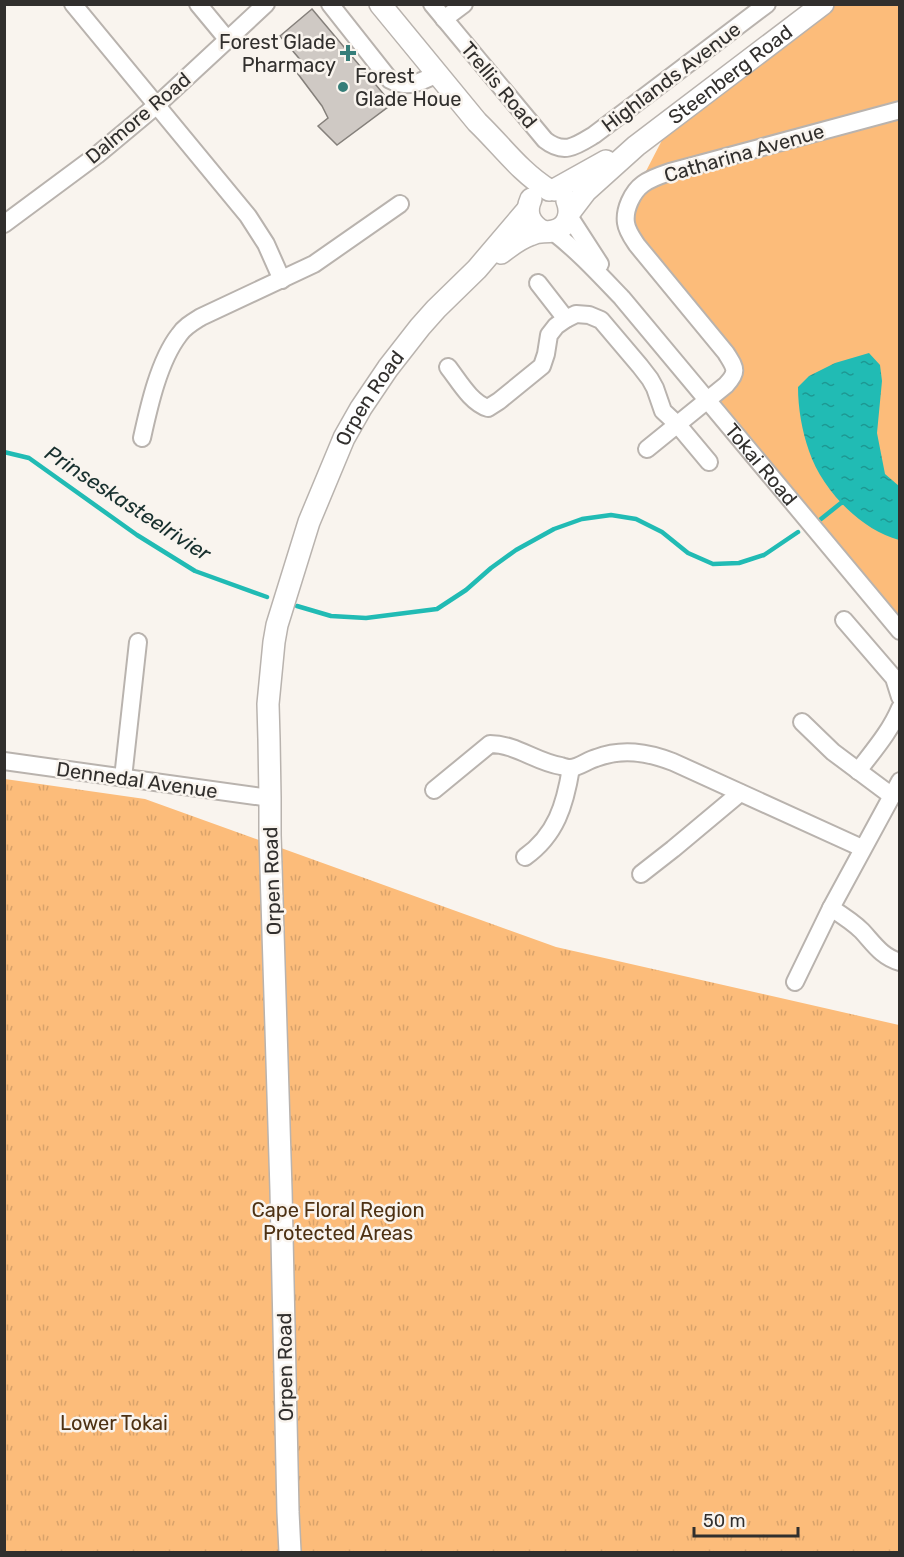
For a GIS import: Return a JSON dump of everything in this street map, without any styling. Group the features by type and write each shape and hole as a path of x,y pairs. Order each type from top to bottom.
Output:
{"main road":[{"path":"380,4 477,122 516,165 565,197 569,204 570,214 564,225 559,229 547,231 531,222 528,207 477,122"},
{"name":"Steenberg Road","path":"570,214 586,191 636,146 823,4"},
{"name":"Steenberg Road","path":"552,190 636,146"},
{"path":"528,207 538,192 552,190"},
{"name":"Orpen Road","path":"290,1552 268,704 277,625 309,522 344,438 371,393 420,327 477,269 528,207"},
{"name":"Orpen Road","path":"477,269 518,241 547,231"}],"street":[{"path":"72,4 257,229 282,280"},
{"path":"198,4 227,39"},
{"name":"Dalmore Road","path":"4,224 97,155 157,105 266,4"},
{"path":"330,4 390,81 409,85 437,74"},
{"name":"Trellis Road","path":"432,4 545,140 554,147 574,146"},
{"path":"444,19 464,4"},
{"name":"Highlands Avenue","path":"574,146 594,135 767,4"},
{"name":"Catharina Avenue","path":"707,401 734,377 733,365 710,333 636,245 626,224 626,213 635,193 640,186 650,180 670,172 900,110"},
{"path":"142,438 149,406 162,369 180,333 201,317 314,264 400,204"},
{"name":"Tokai Road","path":"570,214 622,298"},
{"name":"Tokai Road","path":"547,231 575,250 622,298 900,631"},
{"path":"538,283 566,319"},
{"path":"448,368 474,399 480,405 488,408 542,366 549,335 556,326 576,315 596,317 601,320 650,379 663,411 709,462"},
{"path":"647,449 707,401"},
{"path":"844,620 894,678 900,697"},
{"path":"123,778 138,642"},
{"path":"858,771 886,733 900,708"},
{"path":"795,982 862,848 894,799 832,753 802,722"},
{"path":"434,790 490,744 501,744 554,765 571,768 607,754 642,752 673,762 862,848"},
{"name":"Dennedal Avenue","path":"4,761 270,798"},
{"path":"525,857 537,849 552,832 565,799 571,768"},
{"path":"640,874 740,793"},
{"path":"831,908 854,924 877,949 900,962"}],"green space":[{"path":"829,5 899,5 899,633 707,401 733,365 626,224 630,202 674,117"},
{"name":"Cape Floral Region Protected Areas","path":"5,779 145,799 556,947 899,1025 899,1552 5,1552"}],"water":[{"path":"869,353 880,365 882,381 877,433 885,474 899,486 899,540 885,535 857,518 833,494 815,466 801,419 798,387 809,376 835,363"}],"building":[{"name":"Forest Glade Houe","path":"312,9 392,104 337,145 318,126 328,118 322,106 295,70 303,63 280,36"}],"waterway":[{"name":"Prinseskasteelrivier","path":"4,452 29,458 137,535 195,571 267,597"},
{"name":"Prinseskasteelrivier","path":"821,519 841,503 846,502"},
{"name":"Prinseskasteelrivier","path":"297,606 331,616 366,618 437,609 466,590 516,550 554,529 582,519 611,515 636,519 662,532 688,553 713,564 739,563 764,555 798,532"}],"place":[{"name":"Forest Glade Pharmacy","path":"348,53"},
{"name":"Forest Glade Houe","path":"343,87"}],"park label":[{"name":"Lower Tokai","path":"114,1423"}]}
